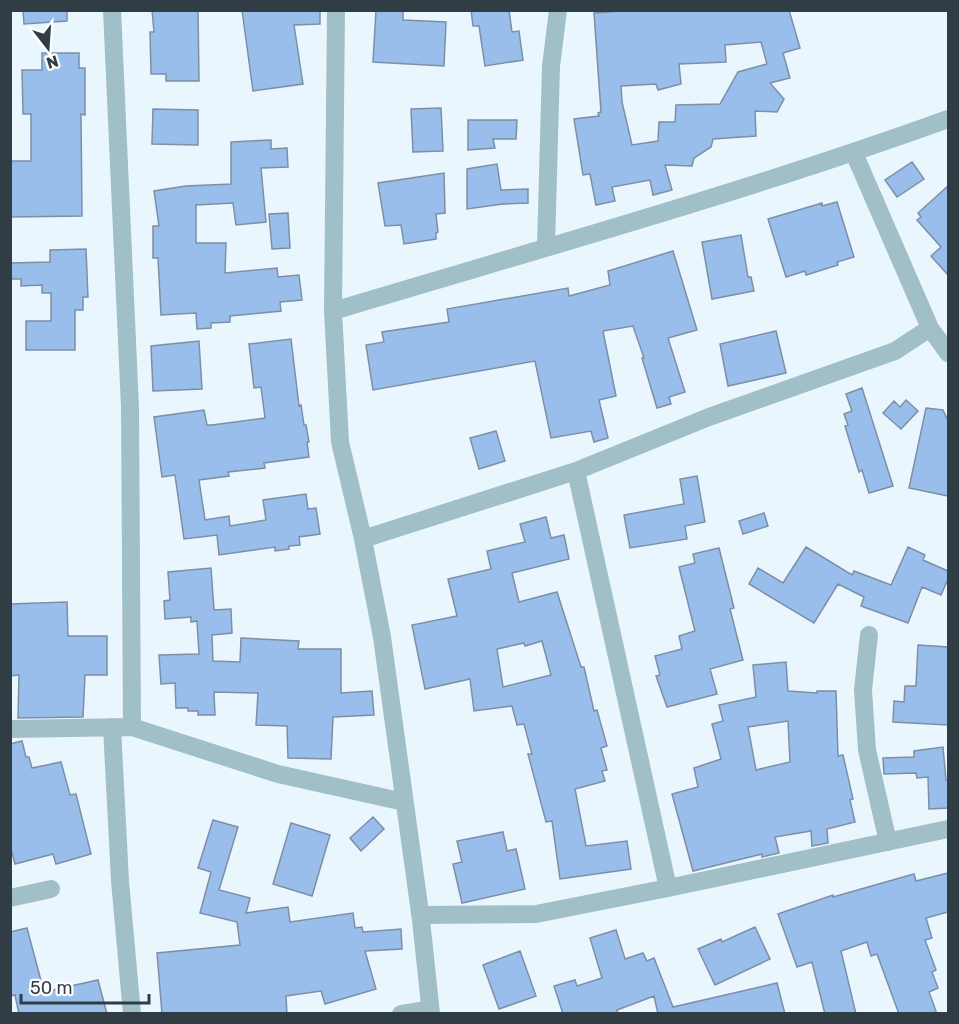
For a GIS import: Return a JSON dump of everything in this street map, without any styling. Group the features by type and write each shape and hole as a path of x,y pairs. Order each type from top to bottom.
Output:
{"street":[{"path":"112,10 130,407 132,727"},
{"path":"336,10 333,311 340,442 363,538 382,637 420,915 430,1011 401,1014"},
{"path":"546,247 551,66 558,10"},
{"path":"333,311 854,153 948,119"},
{"path":"854,153 930,328 948,353"},
{"path":"363,538 576,471 709,417 895,351 930,328"},
{"path":"576,471 668,888"},
{"path":"869,635 863,690 867,750 888,842"},
{"path":"112,727 117,839 132,1014"},
{"path":"10,729 132,727 278,774 404,802"},
{"path":"420,915 536,914 948,829"},
{"path":"10,898 51,889"}],"building":[{"path":"23,10 67,10 67,21 24,24"},
{"path":"152,10 198,10 199,81 166,81 166,74 151,74 150,32 154,32"},
{"path":"242,10 320,10 320,24 294,25 303,84 253,91"},
{"path":"376,10 403,10 403,20 446,22 444,66 373,62"},
{"path":"471,10 509,10 512,32 519,31 523,60 485,66 479,26 473,26"},
{"path":"635,10 789,10 800,48 783,53 790,78 770,83 784,99 777,112 755,111 756,136 713,139 711,147 694,158 692,166 665,165 672,190 653,195 650,180 612,187 615,201 596,205 590,174 583,175 574,119 599,116 598,113 601,112 594,13","holes":["761,42 767,64 738,72 720,104 676,105 675,122 659,122 658,141 632,145 622,102 621,86 656,84 658,90 681,84 679,64 726,62 725,45"]},
{"path":"42,53 79,53 79,68 85,68 85,115 81,114 82,216 10,217 10,161 31,161 31,114 23,114 22,70 42,70"},
{"path":"441,108 443,151 413,152 411,109"},
{"path":"153,109 198,110 198,145 152,144"},
{"path":"468,120 517,120 516,139 493,139 495,148 468,150"},
{"path":"271,140 271,149 287,148 288,167 261,168 266,222 236,225 233,203 196,205 196,243 226,243 225,273 277,268 278,277 299,275 302,300 280,302 281,311 230,316 230,322 211,323 211,328 197,329 196,313 161,315 158,258 153,258 153,226 159,226 154,191 186,186 231,184 231,142"},
{"path":"912,162 924,179 897,197 885,180"},
{"path":"497,164 501,190 528,189 528,203 467,209 467,169"},
{"path":"444,173 445,213 436,214 438,232 436,239 404,244 401,225 385,226 378,183"},
{"path":"948,186 948,275 931,256 941,247 917,220 921,217 918,213"},
{"path":"837,202 854,257 837,262 838,265 806,275 805,271 786,277 768,219 822,203 822,206"},
{"path":"288,213 290,248 272,249 269,214"},
{"path":"741,235 748,277 751,277 754,291 712,299 702,242"},
{"path":"86,249 88,297 83,297 83,310 75,310 75,350 26,350 26,321 51,321 51,293 42,293 42,285 21,286 21,279 10,279 10,263 50,262 50,250"},
{"path":"673,251 697,330 668,338 685,392 669,397 671,404 657,408 633,326 603,331 616,396 599,400 608,438 594,442 591,431 551,438 535,361 373,390 366,345 384,342 382,332 449,322 447,309 568,288 569,296 610,285 608,271"},
{"path":"776,331 786,373 728,386 720,344"},
{"path":"291,339 299,406 301,405 309,442 307,442 309,457 264,463 265,468 228,472 229,476 199,480 205,520 229,516 230,526 266,520 263,500 306,494 308,509 316,508 320,534 299,537 300,545 289,546 289,549 275,551 275,547 219,555 217,535 184,539 175,475 162,477 154,417 204,410 207,425 265,418 261,387 254,388 249,344"},
{"path":"199,341 202,389 153,391 151,346"},
{"path":"862,388 893,486 869,493 862,470 859,472 845,426 848,425 844,414 852,411 846,394"},
{"path":"906,400 918,411 901,429 883,413 894,401 900,407"},
{"path":"926,408 943,410 948,421 948,496 909,488"},
{"path":"496,431 505,461 479,469 470,438"},
{"path":"697,476 705,522 685,526 687,539 630,548 624,515 684,504 680,479"},
{"path":"764,513 768,526 743,534 739,521"},
{"path":"546,517 551,538 564,535 569,559 512,573 519,602 557,592 581,667 584,667 594,711 597,710 607,746 601,748 607,770 602,771 605,781 575,789 586,846 627,841 631,869 560,879 552,821 546,822 528,754 532,754 524,724 517,725 512,706 474,711 470,679 425,689 412,625 457,616 448,579 491,569 487,551 525,542 520,524","holes":["542,641 551,675 503,687 497,649 524,643 525,646"]},
{"path":"806,547 852,575 854,571 891,585 908,547 925,555 923,560 948,571 948,579 941,595 922,587 908,623 861,606 864,597 838,584 814,623 749,584 758,568 783,583"},
{"path":"719,548 734,608 730,609 743,660 710,669 717,694 667,707 656,676 660,675 655,656 682,649 679,636 695,631 679,567 695,563 693,554"},
{"path":"211,568 214,610 231,609 232,633 212,635 213,661 240,662 241,638 299,641 298,649 341,649 341,693 372,691 374,715 333,717 331,759 288,758 287,726 256,725 258,693 214,692 215,715 198,715 198,711 176,708 175,683 161,684 159,655 199,654 197,621 191,622 191,617 165,619 164,601 170,600 168,572"},
{"path":"67,602 68,636 107,636 107,675 85,675 83,717 18,718 19,675 10,676 10,604"},
{"path":"918,645 948,647 948,725 893,722 894,701 904,702 905,686 916,686"},
{"path":"786,662 788,691 817,693 817,691 836,691 838,756 843,755 853,799 850,800 855,822 827,829 828,843 812,846 811,831 775,837 779,853 762,857 762,854 693,871 672,794 698,787 694,768 721,759 712,724 723,721 719,705 756,697 753,665","holes":["788,721 790,762 756,770 748,727"]},
{"path":"22,741 26,757 29,757 32,768 61,762 70,795 76,794 91,854 56,864 53,854 15,864 10,845 10,744"},
{"path":"943,747 946,780 948,780 948,808 929,809 928,777 917,778 916,773 884,774 883,758 914,757 914,751"},
{"path":"373,817 384,829 361,851 350,838"},
{"path":"213,820 238,827 219,890 250,898 246,913 288,907 290,922 353,913 355,928 362,927 363,932 401,929 402,949 365,951 376,989 325,1004 321,991 286,996 287,1014 162,1014 157,953 240,945 237,922 200,913 211,872 198,868"},
{"path":"291,823 330,835 312,896 273,884"},
{"path":"503,832 507,851 516,849 525,889 462,903 453,864 462,862 457,841"},
{"path":"948,873 948,912 926,918 932,938 925,940 936,970 932,972 938,988 929,992 937,1014 899,1014 877,954 871,956 867,942 841,951 856,1014 825,1014 812,962 797,967 778,914 833,895 833,897 914,874 916,881"},
{"path":"755,927 770,959 715,985 698,949 721,939 722,942"},
{"path":"27,928 44,992 98,980 107,1014 19,1014 15,995 10,996 10,932"},
{"path":"616,930 625,959 643,953 647,961 654,958 673,1007 777,983 785,1014 658,1014 654,996 617,1010 618,1014 563,1014 554,986 575,980 577,986 602,978 590,938"},
{"path":"520,951 536,996 499,1009 483,965"}]}
